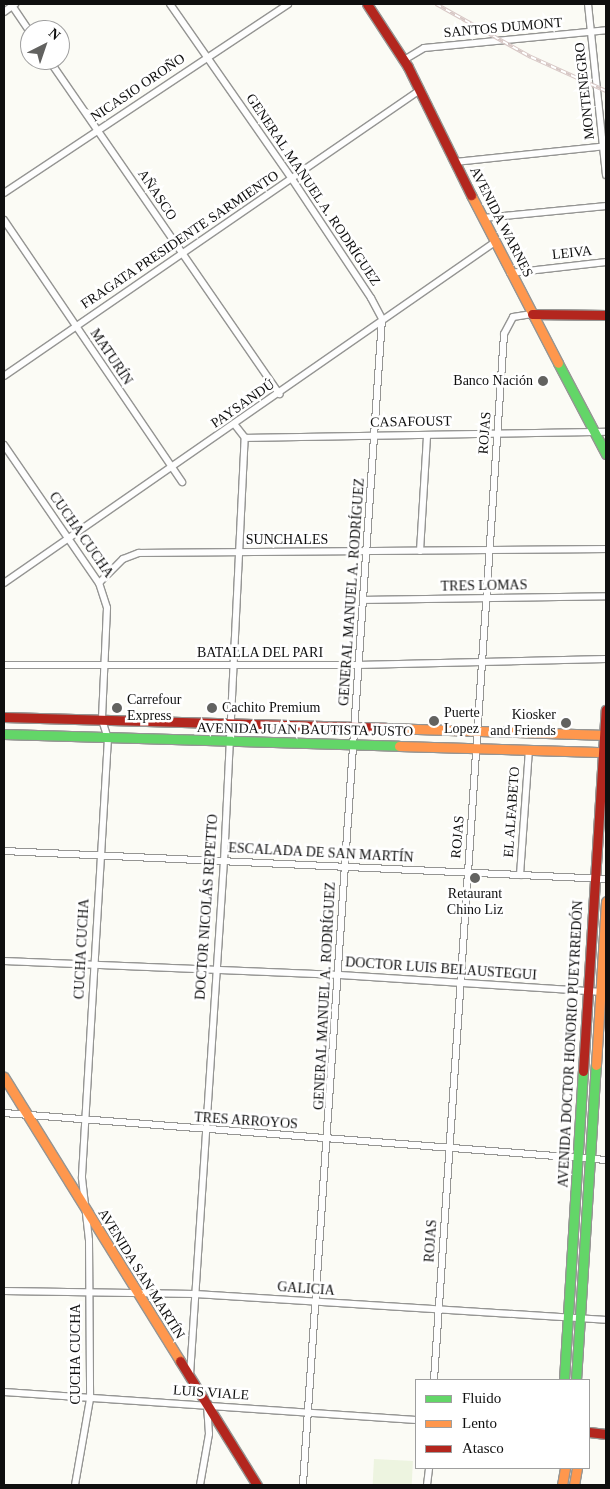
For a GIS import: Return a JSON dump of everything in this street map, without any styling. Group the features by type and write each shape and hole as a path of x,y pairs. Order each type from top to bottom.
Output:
{"main road":[{"name":"AVENIDA WARNES","path":"367,4 404,60 420,90 510,273 606,454"},
{"path":"532,314 606,315"},
{"name":"AVENIDA DOCTOR HONORIO PUEYRREDÓN","path":"564,1379 586,990 606,752 606,710"},
{"name":"AVENIDA JUAN BAUTISTA JUSTO","path":"4,717 606,735"},
{"name":"AVENIDA JUAN BAUTISTA JUSTO","path":"4,734 229,743 606,752"},
{"name":"AVENIDA DOCTOR HONORIO PUEYRREDÓN","path":"576,1379 603,992 606,901"},
{"name":"AVENIDA SAN MARTÍN","path":"4,1077 84,1210 257,1485"},
{"path":"590,1432 606,1434"},
{"path":"562,1485 565,1469"},
{"path":"574,1485 577,1469"}],"street":[{"name":"GENERAL MANUEL A. RODRÍGUEZ","path":"170,4 292,179 382,319 376,435 357,665 356,729 345,866 340,975 303,1485"},
{"name":"NICASIO OROÑO","path":"4,193 288,4"},
{"name":"MONTENEGRO","path":"588,4 605,146 606,175"},
{"path":"4,12 13,5 22,20"},
{"name":"SANTOS DUMONT","path":"404,60 424,48 606,30"},
{"name":"AÑASCO","path":"56,70 279,394"},
{"name":"FRAGATA PRESIDENTE SARMIENTO","path":"4,376 420,90"},
{"path":"455,162 605,146"},
{"path":"484,218 606,206"},
{"name":"MATURÍN","path":"4,220 182,482"},
{"name":"PAYSANDÚ","path":"4,584 235,425 382,319 495,242"},
{"name":"LEIVA","path":"510,273 606,262"},
{"name":"ROJAS","path":"434,1379 505,328 513,318 532,314"},
{"path":"235,425 245,438"},
{"name":"CASAFOUST","path":"245,438 376,435 427,436 498,432 606,432"},
{"path":"420,551 427,436"},
{"name":"DOCTOR NICOLÁS REPETTO","path":"190,1376 215,972 224,861 232,665 240,552 245,438"},
{"name":"CUCHA CUCHA","path":"4,446 100,583 107,608 102,720 108,738 84,1120 84,1210 89,1240 90,1399 75,1485"},
{"name":"SUNCHALES","path":"100,583 129,555 240,552 606,549"},
{"name":"TRES LOMAS","path":"363,600 606,596"},
{"name":"BATALLA DEL PARI","path":"4,665 357,665 606,659"},
{"name":"EL ALFABETO","path":"520,875 529,750"},
{"name":"ESCALADA DE SAN MARTÍN","path":"4,851 606,880"},
{"name":"DOCTOR LUIS BELAUSTEGUI","path":"4,961 215,972 340,975 603,992"},
{"name":"TRES ARROYOS","path":"4,1113 606,1160"},
{"name":"GALICIA","path":"4,1291 195,1294 606,1320"},
{"name":"LUIS VIALE","path":"4,1392 415,1420"},
{"path":"200,1485 210,1434 207,1406"},
{"path":"427,1485 428,1469"}],"green space":[{"path":"374,1459 413,1461 412,1485 373,1485"}],"railway":[{"path":"436,4 531,57 606,91"}],"traffic: fast":[{"path":"558,363 606,454"},
{"path":"4,734 399,746"},
{"path":"576,1379 596,1065"},
{"path":"564,1379 583,1071"}],"traffic: slow":[{"path":"471,195 558,363"},
{"path":"386,728 606,735"},
{"path":"399,746 606,752"},
{"path":"596,1065 606,901"},
{"path":"4,1077 180,1361"},
{"path":"562,1485 565,1469"},
{"path":"574,1485 577,1469"}],"traffic: jam":[{"path":"367,4 408,67 471,195"},
{"path":"532,314 606,315"},
{"path":"583,1071 606,710"},
{"path":"4,717 386,728"},
{"path":"180,1361 257,1485"},
{"path":"590,1432 606,1434"}],"place":[{"name":"Banco Nación","path":"543,381"},
{"name":"Carrefour Express","path":"117,708"},
{"name":"Cachito Premium","path":"212,708"},
{"name":"Puerte Lopez","path":"434,721"},
{"name":"Kiosker and Friends","path":"566,723"},
{"name":"Retaurant Chino Liz","path":"475,878"}]}
